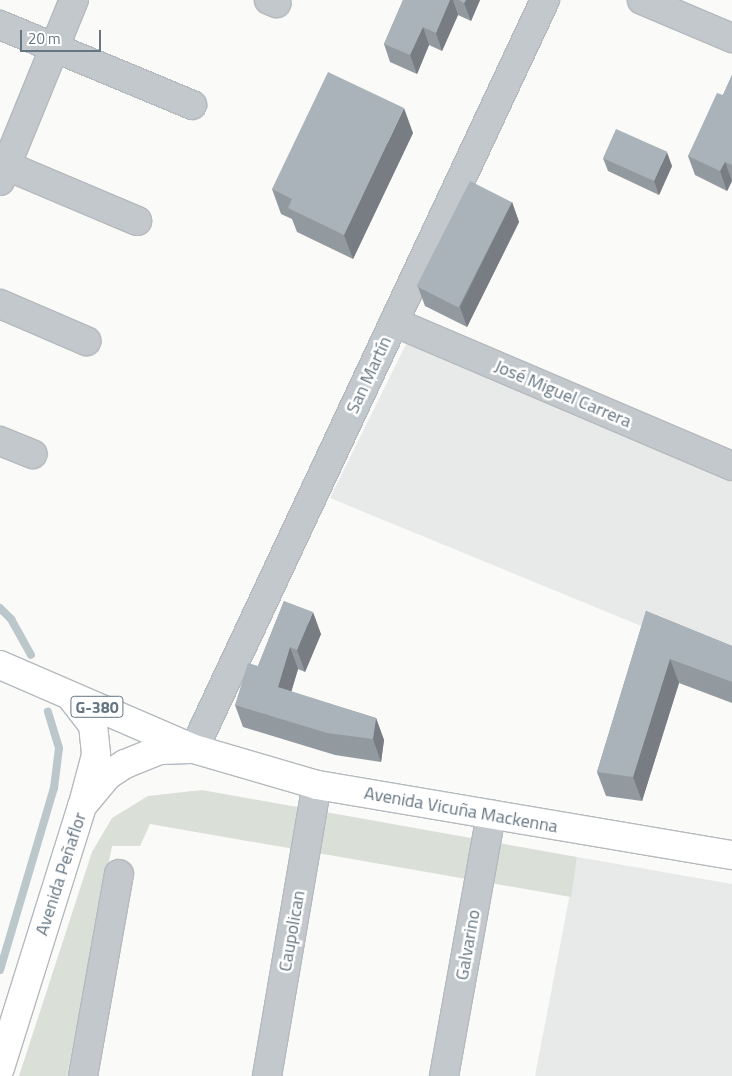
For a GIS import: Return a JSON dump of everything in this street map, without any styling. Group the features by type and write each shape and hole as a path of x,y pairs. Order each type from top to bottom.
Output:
{"main road":[{"name":"G-380","path":"0,665 194,749"},
{"path":"68,694 93,725 96,755 82,806"},
{"name":"Avenida Vicuña Mackenna","path":"194,749 316,785 732,855"},
{"name":"Avenida Peñaflor","path":"0,1068 82,806 108,775 124,764 160,750 194,749"}],"street":[{"path":"74,0 2,170 137,221"},
{"name":"San Martín","path":"194,749 545,0"},
{"path":"642,0 732,38"},
{"path":"0,25 192,105"},
{"path":"0,304 86,341"},
{"name":"José Miguel Carrera","path":"394,322 732,466"},
{"path":"0,441 32,454"},
{"name":"Caupolican","path":"267,1076 316,785"},
{"name":"Galvarino","path":"444,1076 491,814"},
{"path":"83,1076 119,874"}],"shaded area":[{"path":"409,338 732,482 732,662 330,498"},
{"path":"202,790 577,857 571,897 150,824 140,846 112,846 67,1076 19,1076 92,852 112,818 148,796"},
{"path":"577,857 732,884 732,1076 535,1076"}],"building":[{"path":"403,0 450,0 436,33 423,27 410,55 384,44"},
{"path":"328,72 404,108 344,235 288,208 292,199 272,189"},
{"path":"732,75 732,165 725,162 720,171 688,156 717,93 723,95"},
{"path":"616,129 667,152 654,181 603,158"},
{"path":"470,181 512,202 458,307 416,286"},
{"path":"284,601 313,612 297,650 290,647 278,687 376,718 373,739 327,733 235,705 248,663 258,666"},
{"path":"646,611 732,646 732,682 670,659 633,777 597,772"}],"waterway":[{"path":"0,608 11,619 31,655"},
{"path":"0,970 54,788 59,748 48,712"}]}
